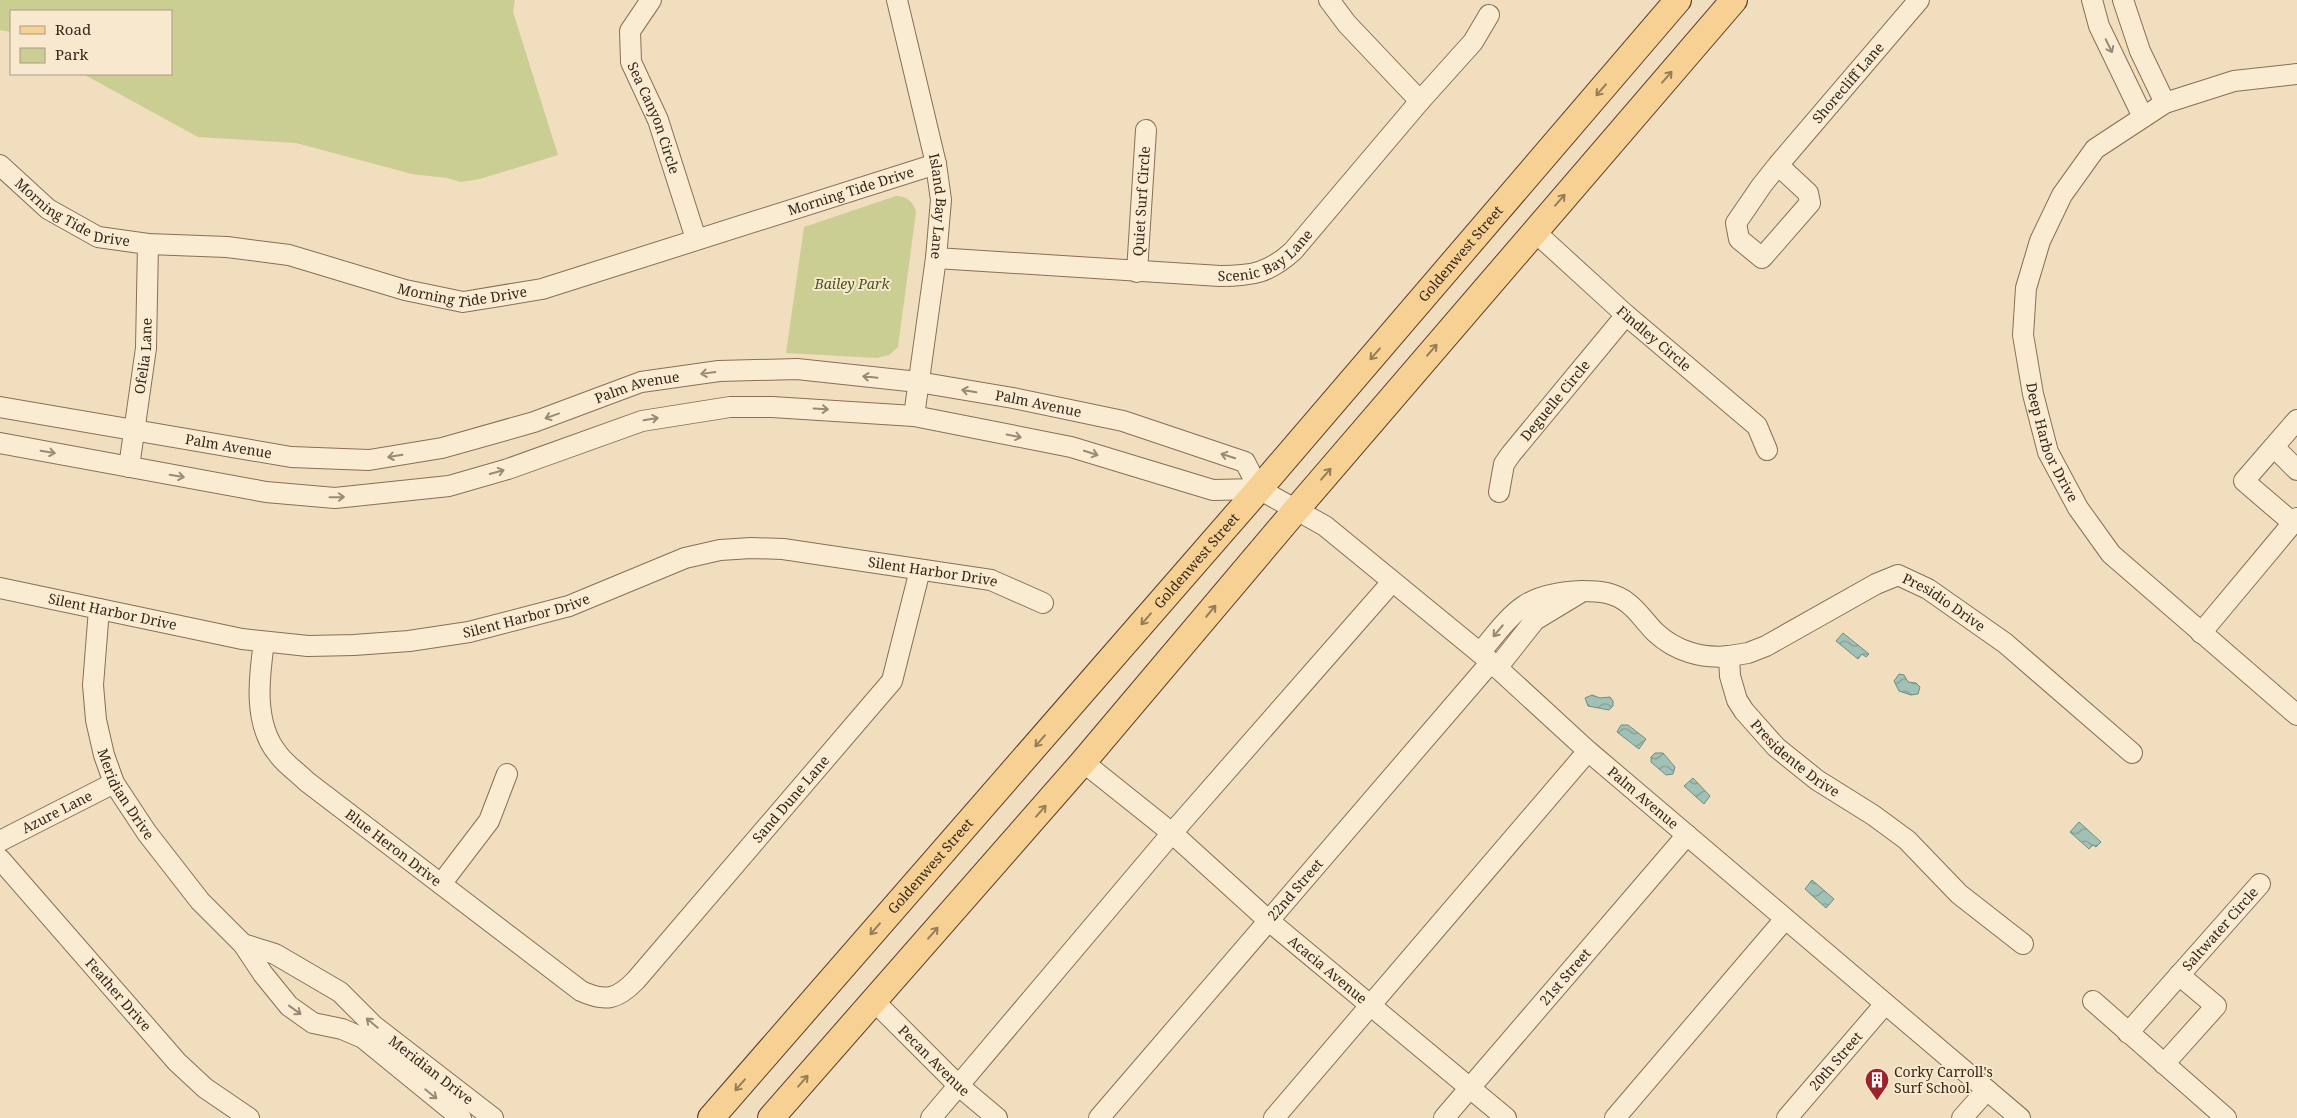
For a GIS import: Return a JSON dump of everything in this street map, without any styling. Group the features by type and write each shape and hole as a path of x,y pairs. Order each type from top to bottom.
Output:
{"main road":[{"name":"Goldenwest Street","path":"711,1118 1259,490 1678,0"},
{"path":"771,1118 1083,762 1534,231 1734,0"}],"street":[{"name":"Sea Canyon Circle","path":"651,0 646,4 630,31 631,62 658,120 696,239"},
{"name":"Island Bay Lane","path":"897,0 936,164 941,200 936,258 914,416"},
{"path":"1329,0 1347,24 1420,101"},
{"name":"Shorecliff Lane","path":"1778,165 1919,0"},
{"path":"2092,0 2099,26 2143,118"},
{"path":"2123,0 2140,51 2165,104"},
{"name":"Scenic Bay Lane","path":"936,258 1137,272 1241,276 1261,272 1278,265 1293,251 1420,101 1473,42 1489,14"},
{"name":"Deep Harbor Drive","path":"2297,74 2234,81 2165,104 2096,149 2062,194 2040,241 2026,288 2023,335 2032,394 2048,452 2078,508 2111,554 2297,715"},
{"name":"Quiet Surf Circle","path":"1137,272 1146,130"},
{"name":"Morning Tide Drive","path":"0,165 48,209 98,237 148,244 226,247 290,255 405,290 463,302 542,289 936,164"},
{"name":"Findley Circle","path":"1534,231 1626,315 1757,426 1767,450"},
{"name":"Ofelia Lane","path":"129,467 146,348 148,244"},
{"name":"Deguelle Circle","path":"1499,492 1504,464 1511,454 1626,315"},
{"name":"Palm Avenue","path":"0,408 291,457 369,460 442,448 534,422 642,382 719,371 797,369 918,382 1013,398 1123,422 1245,462 1259,490 1325,526 1489,661 1588,751 2020,1118"},
{"path":"0,443 266,492 335,498 449,486 508,469 642,421 730,408 772,407 914,416 1070,447 1213,490 1259,490"},
{"path":"2201,633 2295,521 2244,481 2297,420"},
{"path":"2274,448 2297,470"},
{"name":"Silent Harbor Drive","path":"0,588 264,642 308,646 408,641 468,632 568,606 685,558 720,550 751,548 783,549 992,580 1043,603"},
{"name":"Sand Dune Lane","path":"610,998 624,992 636,980 892,681 920,570"},
{"name":"Presidio Drive","path":"1729,656 1748,653 1766,646 1876,584 1898,575 1928,589 2005,643 2061,689 2092,721 2132,753"},
{"path":"931,1118 1172,833 1392,582"},
{"path":"1489,661 1509,619 1529,613 1548,594 1585,591 1599,591 1621,598 1662,638 1684,650 1712,657 1729,656"},
{"name":"Meridian Drive","path":"99,609 93,685 102,746 114,783 147,833 200,901 243,944 263,974 289,1006 313,1023 342,1029 363,1038 461,1118"},
{"name":"Blue Heron Drive","path":"264,642 259,700 267,734 277,754 306,781 581,991 595,997 610,998"},
{"name":"Presidente Drive","path":"1729,656 1730,676 1737,700 1749,718 1776,747 1817,780 1874,815 1907,840 1959,894 2023,944"},
{"name":"22nd Street","path":"1099,1118 1489,661"},
{"path":"1274,1118 1372,1006 1588,751"},
{"name":"Acacia Avenue","path":"1083,762 1172,833 1269,921 1506,1118"},
{"path":"441,884 488,821 507,774"},
{"name":"Azure Lane","path":"0,840 114,783"},
{"name":"21st Street","path":"1444,1118 1687,836"},
{"name":"Feather Drive","path":"0,859 177,1062 205,1088 249,1118"},
{"name":"Saltwater Circle","path":"2128,1033 2260,884"},
{"path":"1616,1118 1785,919"},
{"name":"Meridian Drive","path":"243,944 275,954 340,992 374,1026 493,1118"},
{"name":"Saltwater Circle","path":"2164,1064 2216,1006 2179,975"},
{"name":"Pecan Avenue","path":"873,1000 958,1086 997,1118"},
{"path":"2093,1001 2226,1118"},
{"name":"20th Street","path":"1787,1118 1885,1004"},
{"path":"1962,1118 1987,1090"}],"green space":[{"path":"0,0 515,0 513,12 558,155 480,179 461,182 447,178 412,174 296,143 198,137 85,75 172,75 172,10 10,10 10,32 0,30"},
{"name":"Bailey Park","path":"896,196 909,200 916,212 898,347 889,355 877,358 786,353 804,227"}],"water":[{"path":"1843,633 1869,654 1866,657 1862,654 1858,659 1836,641"},
{"path":"1899,674 1904,675 1908,682 1916,683 1920,687 1918,694 1911,695 1899,691 1894,681"},
{"path":"1592,695 1600,698 1610,697 1613,701 1613,706 1609,710 1588,706 1585,698"},
{"path":"1621,725 1628,725 1646,739 1639,749 1617,732"},
{"path":"1655,753 1663,753 1675,767 1673,774 1666,775 1651,762 1651,757"},
{"path":"1693,778 1710,796 1704,804 1684,786"},
{"path":"2079,822 2101,842 2096,847 2093,845 2089,849 2070,832"},
{"path":"1812,880 1834,899 1826,908 1805,889"}],"place":[{"name":"Corky Carroll's Surf School","path":"1877,1101"}]}
